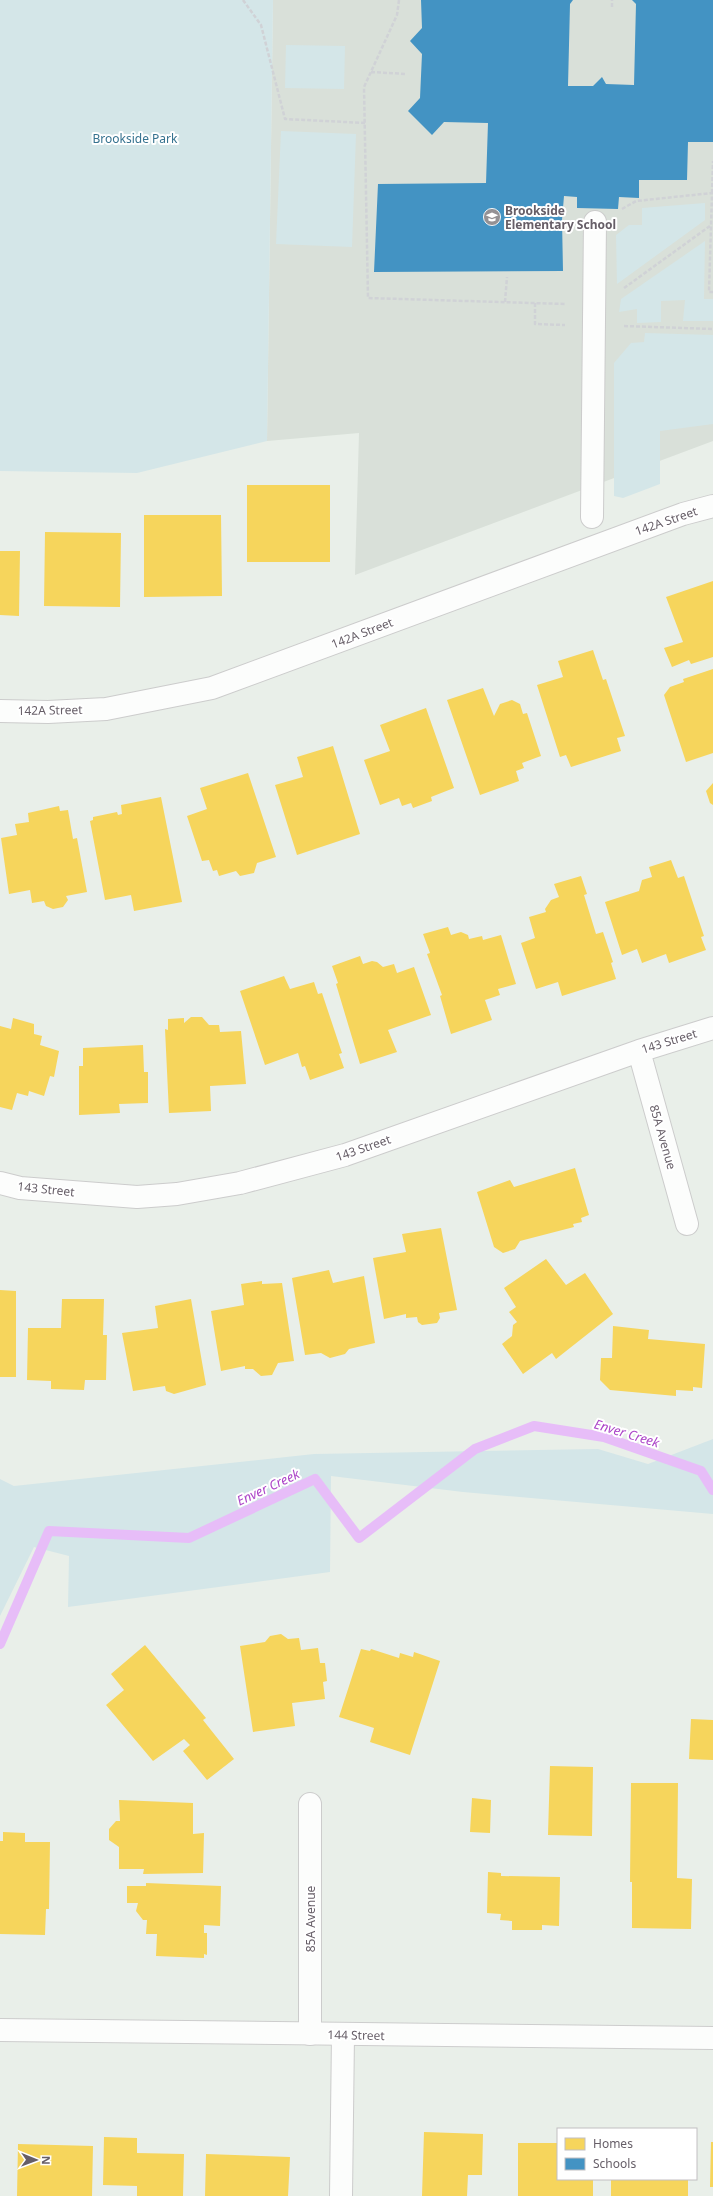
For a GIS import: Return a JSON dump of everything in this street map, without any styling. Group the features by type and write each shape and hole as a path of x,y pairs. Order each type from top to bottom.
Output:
{"street":[{"path":"592,518 595,222"},
{"name":"142A Street","path":"0,711 48,712 106,709 212,688 683,514 713,506"},
{"name":"143 Street","path":"0,1183 20,1188 137,1197 177,1194 240,1183 345,1155 639,1051 713,1028"},
{"name":"85A Avenue","path":"639,1051 687,1224"},
{"name":"85A Avenue","path":"310,1804 310,2034"},
{"name":"144 Street","path":"0,2030 713,2038"},
{"path":"341,2196 343,2035"}],"path":[{"path":"243,0 260,26 285,119 365,123"},
{"path":"399,0 397,15 364,87 368,298 536,303 595,315 713,329"},
{"path":"612,0 612,7"},
{"path":"371,72 406,74"},
{"path":"713,160 709,292 713,292"},
{"path":"595,222 636,201 712,193"},
{"path":"536,303 534,324 595,315 630,285 710,226"},
{"path":"506,302 507,277"}],"shaded area":[{"name":"Brookside Elementary School","path":"273,0 713,0 713,441 355,575 359,433 267,441"}],"green space":[{"name":"Brookside Park","path":"0,0 273,0 267,441 137,473 0,471"},
{"path":"286,45 345,46 344,89 285,88"},
{"path":"281,131 356,134 352,247 276,244"},
{"path":"705,203 705,220 617,284 616,235 629,225 642,225 642,208"},
{"path":"705,241 704,299 713,299 713,321 683,321 685,300 661,301 661,322 637,323 637,309 619,312 621,299"},
{"path":"645,333 713,335 713,424 660,431 660,484 623,498 614,496 614,363 631,343 644,342"},
{"path":"713,1439 713,1514 463,1492 331,1476 330,1572 68,1607 69,1556 34,1547 0,1616 0,1479 14,1486 314,1454 598,1449 648,1464"}],"building: Homes":[{"path":"247,485 330,485 330,562 247,562"},
{"path":"144,515 221,515 222,596 144,597"},
{"path":"45,532 121,533 120,607 44,606"},
{"path":"0,551 20,551 19,616 0,615"},
{"path":"713,581 713,657 691,664 689,660 672,667 664,648 683,642 666,597"},
{"path":"593,650 603,680 606,679 625,736 617,738 621,751 571,767 566,755 560,757 537,685 563,677 558,661"},
{"path":"713,669 713,753 686,762 664,695 670,687 684,682 683,679"},
{"path":"483,688 494,716 500,704 512,700 520,704 523,714 527,713 541,756 522,763 524,768 516,771 519,781 480,795 447,700"},
{"path":"426,708 454,788 431,797 432,801 413,808 411,803 402,806 399,798 380,805 364,760 390,751 380,725"},
{"path":"333,746 360,834 297,855 275,785 303,777 297,757"},
{"path":"248,773 276,857 257,863 254,873 240,876 236,871 219,876 217,870 213,871 209,860 202,861 187,816 207,809 200,788"},
{"path":"713,783 713,805 710,803 706,791"},
{"path":"161,797 182,902 134,911 131,895 105,900 90,821 93,820 93,817 117,812 118,815 122,814 121,805"},
{"path":"59,806 60,811 68,810 73,839 77,838 87,892 66,896 68,900 63,907 53,909 46,906 44,901 32,903 30,890 9,894 1,838 17,835 15,824 29,822 28,813"},
{"path":"671,860 678,878 684,876 704,936 701,937 706,950 669,963 666,954 642,963 637,949 622,955 605,902 639,891 642,880 652,877 649,867"},
{"path":"581,876 587,894 584,895 596,934 603,932 613,962 611,963 616,979 562,996 558,982 536,989 521,943 535,938 529,917 546,912 545,909 551,900 559,897 554,884"},
{"path":"448,927 451,935 461,932 468,935 469,939 482,936 483,940 501,935 516,984 498,989 500,995 485,1000 492,1020 451,1034 440,996 442,995 427,954 430,953 423,934"},
{"path":"360,956 363,964 372,961 377,962 383,967 394,964 397,973 414,967 431,1015 388,1030 397,1052 360,1064 332,966"},
{"path":"284,976 290,989 314,982 318,994 322,993 342,1053 339,1054 344,1068 310,1080 305,1066 302,1067 298,1053 265,1065 240,991"},
{"path":"191,1017 202,1017 209,1025 219,1025 220,1032 241,1031 246,1084 210,1086 211,1111 169,1113 165,1029 168,1030 168,1019 184,1018 184,1023"},
{"path":"13,1018 34,1024 34,1034 42,1036 40,1045 59,1051 54,1077 50,1076 44,1096 29,1091 28,1096 17,1093 12,1110 0,1107 0,1026 11,1029"},
{"path":"143,1045 144,1072 148,1072 148,1103 119,1104 120,1113 79,1115 79,1066 83,1066 83,1048"},
{"path":"575,1168 589,1215 581,1218 582,1222 573,1224 574,1227 520,1241 515,1249 503,1253 494,1247 477,1192 510,1180 514,1187"},
{"path":"441,1228 457,1310 439,1313 440,1318 437,1323 422,1325 418,1322 417,1317 406,1318 406,1314 384,1319 373,1258 406,1252 402,1234"},
{"path":"546,1259 566,1285 585,1273 613,1314 556,1359 552,1353 523,1374 502,1344 512,1336 513,1325 517,1322 509,1312 516,1307 504,1288"},
{"path":"329,1270 333,1283 364,1276 375,1343 349,1349 345,1354 330,1358 321,1353 305,1355 292,1278"},
{"path":"262,1281 262,1284 282,1283 294,1361 278,1363 272,1375 261,1376 253,1369 245,1369 245,1366 221,1371 211,1311 244,1305 241,1284"},
{"path":"0,1290 16,1291 16,1377 0,1377"},
{"path":"62,1299 104,1299 103,1335 107,1335 106,1380 85,1380 84,1390 51,1389 51,1381 27,1380 28,1328 61,1328"},
{"path":"191,1299 206,1385 174,1394 166,1391 165,1386 133,1391 122,1333 158,1328 155,1306"},
{"path":"613,1326 649,1330 648,1339 705,1344 702,1388 693,1387 693,1391 676,1390 676,1396 610,1390 600,1380 601,1358 612,1358"},
{"path":"281,1634 288,1639 299,1638 301,1650 318,1648 320,1663 325,1663 327,1681 323,1682 325,1699 292,1703 295,1726 253,1732 240,1646 265,1642 270,1636"},
{"path":"145,1645 206,1718 203,1720 234,1759 207,1780 183,1751 190,1745 184,1739 153,1761 106,1705 124,1690 111,1674"},
{"path":"361,1649 370,1651 371,1649 399,1658 400,1653 413,1657 414,1652 440,1661 410,1755 370,1742 374,1728 339,1717"},
{"path":"691,1719 713,1720 713,1760 689,1759"},
{"path":"550,1766 593,1767 592,1836 548,1835"},
{"path":"631,1783 678,1783 677,1878 692,1879 691,1929 632,1928 632,1882 630,1882"},
{"path":"472,1798 491,1800 490,1833 470,1832"},
{"path":"119,1800 193,1803 193,1834 204,1833 203,1873 143,1874 144,1869 119,1869 119,1847 109,1840 109,1829 116,1821 120,1821"},
{"path":"3,1832 25,1833 25,1842 50,1842 49,1909 46,1909 45,1935 0,1934 0,1841 3,1841"},
{"path":"488,1872 501,1873 501,1876 560,1877 559,1926 542,1925 542,1930 512,1930 512,1921 500,1920 501,1914 487,1913"},
{"path":"146,1883 221,1886 220,1926 204,1925 204,1933 207,1933 207,1955 204,1954 204,1958 156,1956 157,1934 146,1934 147,1920 143,1920 136,1911 138,1903 127,1903 127,1886 146,1886"},
{"path":"424,2132 483,2134 482,2175 468,2175 467,2196 422,2196"},
{"path":"104,2137 137,2138 137,2153 184,2154 183,2196 137,2196 137,2186 103,2185"},
{"path":"711,2142 713,2142 713,2187 710,2187"},
{"path":"518,2143 557,2143 557,2180 593,2180 593,2196 518,2196"},
{"path":"18,2144 93,2146 92,2196 17,2196"},
{"path":"206,2154 290,2157 288,2196 205,2196"},
{"path":"611,2180 688,2180 688,2196 611,2196"}],"building: Schools":[{"path":"421,0 573,0 570,4 568,86 593,86 602,77 606,84 634,85 636,4 632,0 713,0 713,142 688,142 687,180 639,180 639,198 619,197 618,209 577,208 577,197 564,196 562,220 563,271 374,272 378,184 486,183 488,123 444,122 432,135 408,111 420,98 422,54 410,41 422,28"}],"waterway":[{"name":"Enver Creek","path":"0,1644 49,1531 189,1538 315,1479 359,1538 475,1449 534,1426 604,1437 701,1471 713,1490"}],"place":[{"name":"Brookside Elementary School","path":"492,217"}]}
